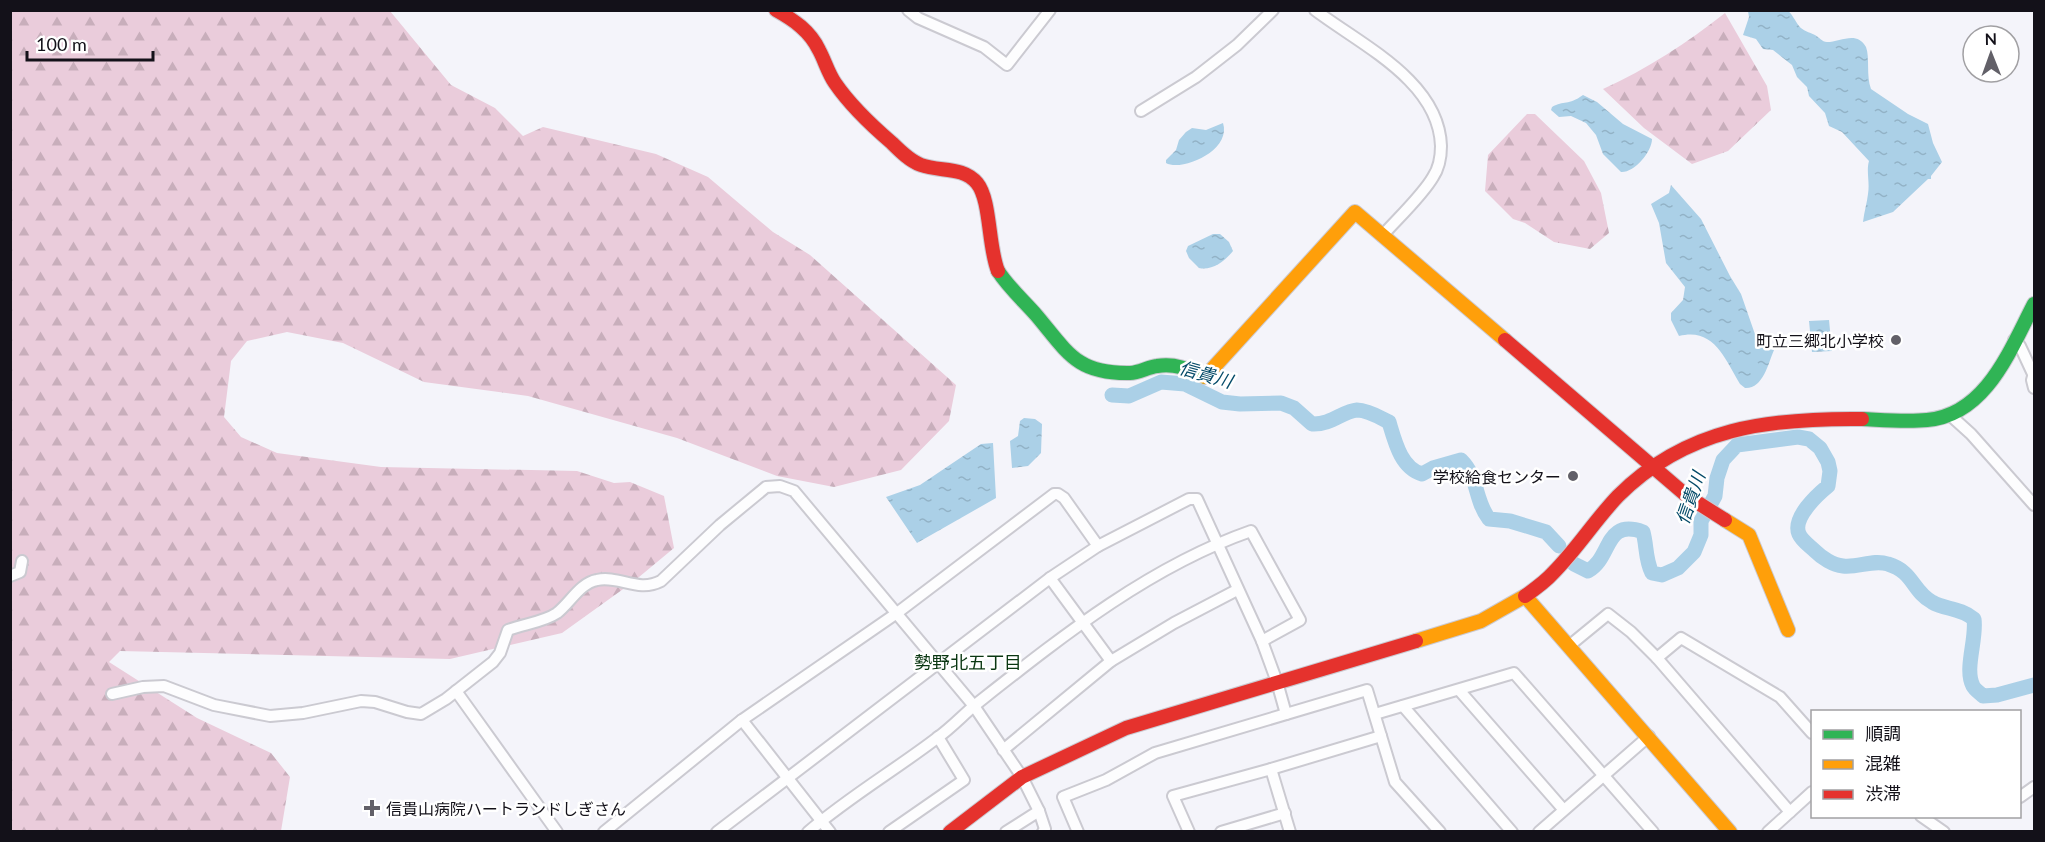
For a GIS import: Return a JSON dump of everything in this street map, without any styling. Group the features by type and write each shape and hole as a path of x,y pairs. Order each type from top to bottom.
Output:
{"street":[{"path":"776,10 791,18 814,40 835,83 873,125 912,160 924,166 959,171 972,176 983,191 996,269 1063,349 1079,363 1096,370 1132,373 1156,366 1178,365 1205,377 1355,212 1687,496 1749,535 1788,630"},
{"path":"908,10 918,18 984,47 1007,65 1050,10"},
{"path":"1141,111 1196,77 1237,45 1273,10"},
{"path":"1315,10 1393,64 1409,79 1435,117 1440,134 1441,158 1434,177 1382,236"},
{"path":"950,831 1022,777 1126,728 1481,621 1503,610 1525,596 1555,571 1603,511 1630,484 1675,451 1701,439 1736,428 1768,422 1927,420 1950,415 1970,404 1981,392 2034,304"},
{"path":"2014,340 2020,346 2034,373 2032,380 2034,388"},
{"path":"1950,415 1971,434 2034,505"},
{"path":"112,694 143,687 164,686 207,703 270,716 303,713 361,701 375,702 422,714 493,662 500,653 508,630 557,613 583,587 596,580 612,580 637,586 653,585 661,581 720,525 766,487 780,486 794,491 974,706 1022,777 1039,811 1045,829 1043,831"},
{"path":"604,831 742,720 897,613 1056,493 1064,498 1098,546"},
{"path":"717,831 1050,578 1098,546 1193,498 1197,499 1262,641 1286,714"},
{"path":"808,831 938,737 974,706 1083,622 1150,578 1218,543 1251,531 1300,620 1262,641"},
{"path":"10,576 20,572 22,561"},
{"path":"1050,578 1111,661"},
{"path":"1003,750 1111,661 1174,623 1237,590"},
{"path":"1525,596 1730,831"},
{"path":"1569,646 1608,614 1631,632 1657,658 1790,812"},
{"path":"1657,658 1681,638 1780,697 1811,733"},
{"path":"1375,714 1514,673 1653,831"},
{"path":"1078,831 1063,797 1106,780 1155,753 1367,690 1395,782 1440,831"},
{"path":"1459,690 1563,809"},
{"path":"456,691 557,831"},
{"path":"1403,706 1512,831"},
{"path":"742,720 830,831"},
{"path":"1189,831 1173,796 1381,736"},
{"path":"1540,831 1648,736"},
{"path":"889,831 964,780 938,737"},
{"path":"1271,769 1290,831"},
{"path":"2021,796 2034,787"},
{"path":"1773,830 1811,793"},
{"path":"1006,831 1039,811"},
{"path":"1221,831 1285,813"},
{"path":"1924,818 1944,831"}],"green space":[{"path":"10,11 390,11 451,85 495,108 523,136 543,127 656,154 708,177 773,232 810,255 956,385 949,421 901,470 834,487 777,476 677,438 528,396 424,382 343,343 287,332 247,341 231,361 224,417 241,437 277,453 381,467 577,471 614,483 630,482 664,496 674,548 633,582 562,633 450,659 120,651 109,662 197,718 271,753 290,777 281,831 11,831"},
{"path":"1725,13 1767,86 1771,110 1728,151 1692,164 1644,128 1603,89 1666,55"},
{"path":"1527,114 1535,114 1584,161 1601,193 1609,233 1590,249 1554,242 1525,223 1513,219 1485,191 1488,155"}],"water":[{"path":"1748,11 1788,11 1801,28 1824,41 1832,42 1853,38 1862,42 1867,51 1871,89 1908,114 1928,124 1933,143 1942,162 1931,179 1928,179 1893,212 1863,222 1868,190 1869,161 1842,132 1829,126 1825,113 1809,96 1807,87 1797,77 1792,65 1773,50 1763,49 1756,39 1743,35 1749,17"},
{"path":"1583,95 1597,102 1623,124 1652,139 1649,150 1637,165 1621,172 1603,154 1596,135 1586,123 1571,116 1559,117 1551,110 1556,105 1574,101"},
{"path":"1223,123 1224,133 1220,142 1204,157 1182,164 1166,163 1186,132 1192,128 1206,130"},
{"path":"1671,185 1701,219 1741,294 1757,340 1765,347 1774,350 1761,380 1751,387 1745,388 1740,384 1723,355 1710,341 1691,334 1679,336 1671,320 1671,313 1683,300 1685,287 1666,263 1659,223 1651,204 1669,193"},
{"path":"1213,234 1220,234 1229,242 1233,251 1218,264 1209,268 1199,268 1189,258 1186,251 1188,246"},
{"path":"1829,320 1832,351 1812,352 1809,321"},
{"path":"1024,418 1035,419 1042,424 1041,453 1028,466 1012,468 1010,441 1018,436 1020,421"},
{"path":"993,443 996,498 917,543 886,497 920,485 981,444"}],"waterway":[{"name":"信貴川","path":"1112,395 1129,396 1161,382 1185,384 1222,402 1281,403 1294,408 1312,424 1319,424 1357,410 1370,413 1389,422 1400,453 1415,471 1422,474 1433,468 1461,460 1471,474 1481,504 1489,519 1510,521 1546,532 1559,546"},
{"name":"信貴川","path":"1574,564 1588,571 1596,565 1615,535 1621,530 1630,529 1643,532 1652,573 1662,575 1678,568 1694,552 1701,535 1701,521 1715,496 1717,478 1723,460 1737,445 1798,437 1809,439 1820,448 1830,471 1828,486 1807,507 1799,521 1799,534 1804,541 1824,559 1839,565 1877,562 1897,567 1925,598 1963,612 1974,619 1970,671 1974,687 1983,696 1997,695 2034,685"}],"traffic: fast":[{"path":"998,271 1066,351 1085,365 1097,370 1130,373 1170,365 1205,377"},
{"path":"1862,419 1927,420 1948,415 1965,406 1994,377 2034,304"}],"traffic: slow":[{"path":"1205,377 1355,212 1505,340"},
{"path":"1725,520 1749,535 1788,630"},
{"path":"1416,641 1481,621 1525,596 1730,832"}],"traffic: jam":[{"path":"776,10 806,32 815,43 830,75 841,91 861,114 902,152 921,165 965,174 977,183 985,201 992,250 998,271"},
{"path":"1505,340 1687,496 1725,520"},
{"path":"1525,596 1562,564 1618,496 1645,473 1672,455 1701,441 1731,431 1795,421 1862,419"},
{"path":"950,832 1022,777 1126,728 1416,641"}],"place":[{"name":"町立三郷北小学校","path":"1896,340"},
{"name":"学校給食センター","path":"1573,476"},
{"name":"信貴山病院ハートランドしぎさん","path":"372,808"}],"district":[{"name":"勢野北五丁目","path":"968,662"}]}
